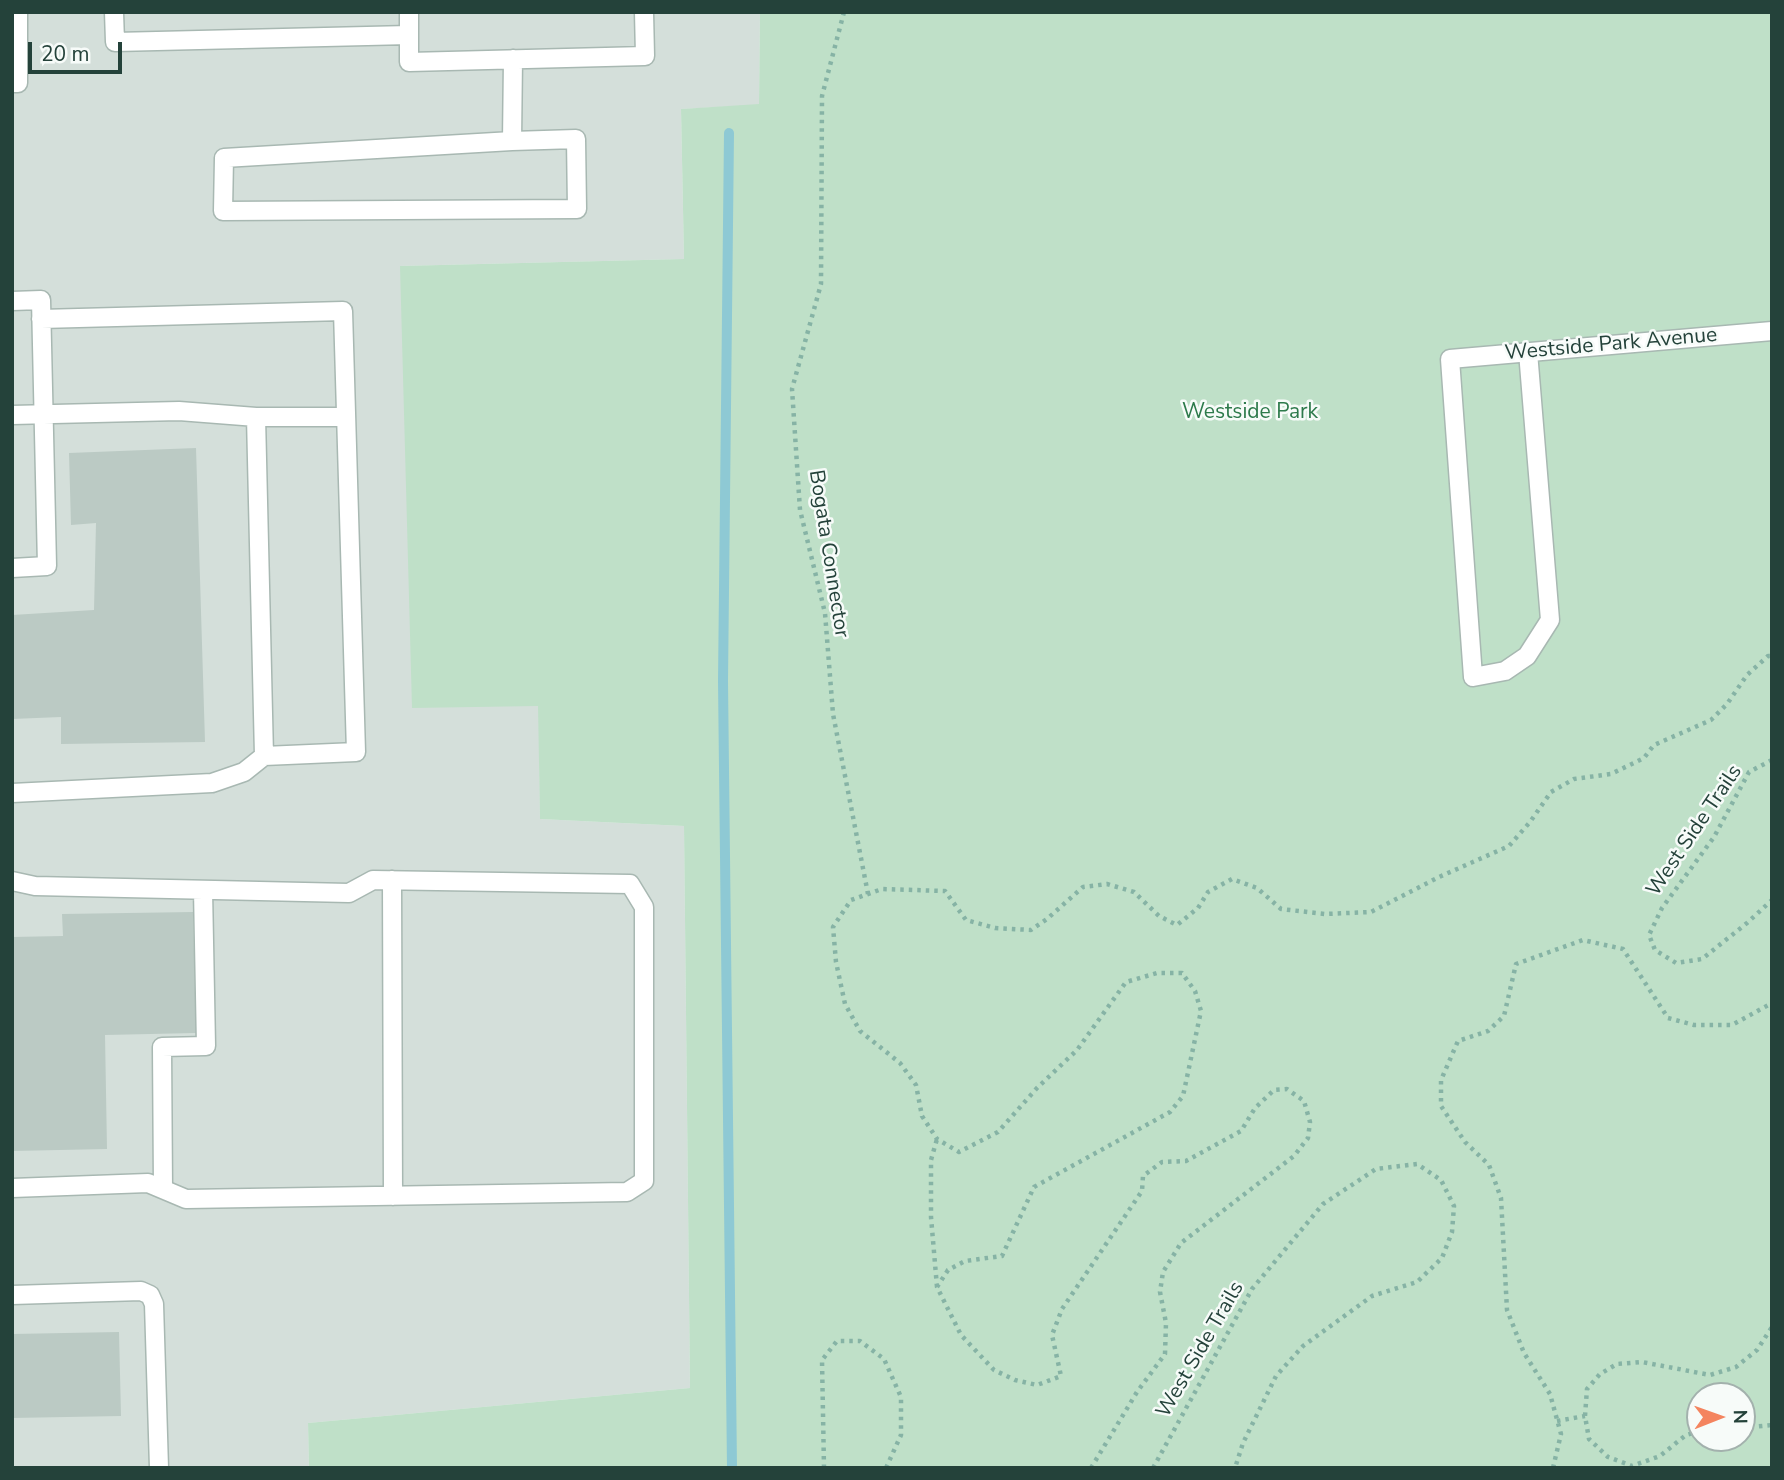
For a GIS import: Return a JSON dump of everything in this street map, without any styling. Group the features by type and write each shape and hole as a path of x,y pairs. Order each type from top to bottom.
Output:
{"lane":[{"path":"12,83 18,83 18,12"},
{"path":"114,12 115,41 409,35"},
{"path":"409,12 409,62 645,56 644,12"},
{"path":"512,141 513,60"},
{"path":"576,139 577,209 223,211 224,158 512,141 576,139"},
{"path":"12,300 41,300 47,566 12,568"},
{"path":"12,793 212,783 244,772 264,756 356,752 343,312 41,320"},
{"name":"Westside Park Avenue","path":"1528,352 1550,620 1527,656 1504,671 1473,677 1450,359 1528,352 1772,331"},
{"path":"12,415 179,411 256,416 346,416"},
{"path":"256,416 264,756"},
{"path":"12,881 35,886 349,893 373,880 630,884 644,907 644,1181 627,1192 186,1199 148,1183 12,1188"},
{"path":"392,880 393,1196"},
{"path":"163,1189 162,1047 206,1046 203,890"},
{"path":"12,1295 141,1291 150,1295 154,1304 159,1468"}],"path":[{"name":"Bogata Connector","path":"845,12 822,96 821,284 792,389 800,510 825,612 833,714 868,894"},
{"path":"937,1287 948,1270 965,1262 1002,1256 1034,1187 1170,1112 1183,1096 1202,1011 1195,991 1182,973 1157,973 1126,982 1077,1050 1037,1087 998,1132 958,1152 937,1139 922,1116 916,1085 900,1063 860,1031 845,1004 836,962 833,927 851,900 883,889 944,891 966,920 995,928 1031,929 1047,919 1083,887 1107,884 1134,892 1159,916 1177,925 1198,908 1208,892 1232,878 1257,888 1281,909 1325,914 1371,912 1439,877 1509,846 1551,792 1574,779 1611,774 1644,758 1654,745 1711,720 1727,704 1747,676 1768,656 1772,656"},
{"name":"West Side Trails","path":"1772,760 1749,772 1714,837 1662,908 1649,934 1655,950 1676,963 1702,958 1748,923 1772,900"},
{"path":"1553,1468 1561,1434 1550,1394 1524,1353 1507,1310 1501,1198 1489,1165 1465,1142 1441,1106 1441,1080 1458,1041 1488,1031 1504,1016 1517,964 1583,940 1623,949 1668,1018 1694,1026 1732,1025 1772,1003"},
{"name":"West Side Trails","path":"937,1287 961,1335 994,1370 1014,1380 1037,1385 1061,1376 1052,1335 1062,1309 1142,1191 1143,1176 1161,1162 1186,1161 1241,1131 1255,1108 1274,1090 1287,1089 1304,1101 1310,1122 1308,1138 1294,1156 1181,1243 1163,1272 1160,1292 1166,1323 1166,1354 1137,1392 1091,1468"},
{"path":"937,1139 931,1160 931,1206 937,1287"},
{"name":"West Side Trails","path":"1153,1468 1252,1289 1322,1204 1376,1168 1418,1164 1441,1180 1454,1206 1452,1233 1442,1258 1417,1282 1373,1296 1303,1346 1276,1376 1243,1443 1236,1468"},
{"path":"1686,1436 1660,1456 1632,1466 1608,1457 1589,1439 1585,1416 1587,1389 1600,1374 1617,1364 1642,1362 1710,1375 1736,1367 1756,1350 1772,1327"},
{"path":"824,1468 822,1360 837,1341 860,1341 884,1359 901,1397 901,1434 886,1468"},
{"path":"1557,1421 1585,1416"}],"shaded area":[{"path":"12,12 760,12 759,105 681,109 684,259 400,266 539,706 540,819 684,826 690,1388 308,1423 309,1468 12,1468"}],"green space":[{"name":"Westside Park","path":"760,12 1772,12 1772,1468 309,1468 308,1423 690,1388 684,826 540,819 538,706 412,708 400,266 684,259 681,109 759,104"}],"building":[{"path":"196,448 205,742 61,744 61,717 12,719 12,615 94,610 96,523 71,525 69,453"},
{"path":"193,912 196,1033 105,1035 107,1149 12,1151 12,937 63,936 62,914"},
{"path":"119,1332 121,1416 12,1418 12,1334"}],"waterway":[{"path":"729,133 723,681 732,1468"}]}
